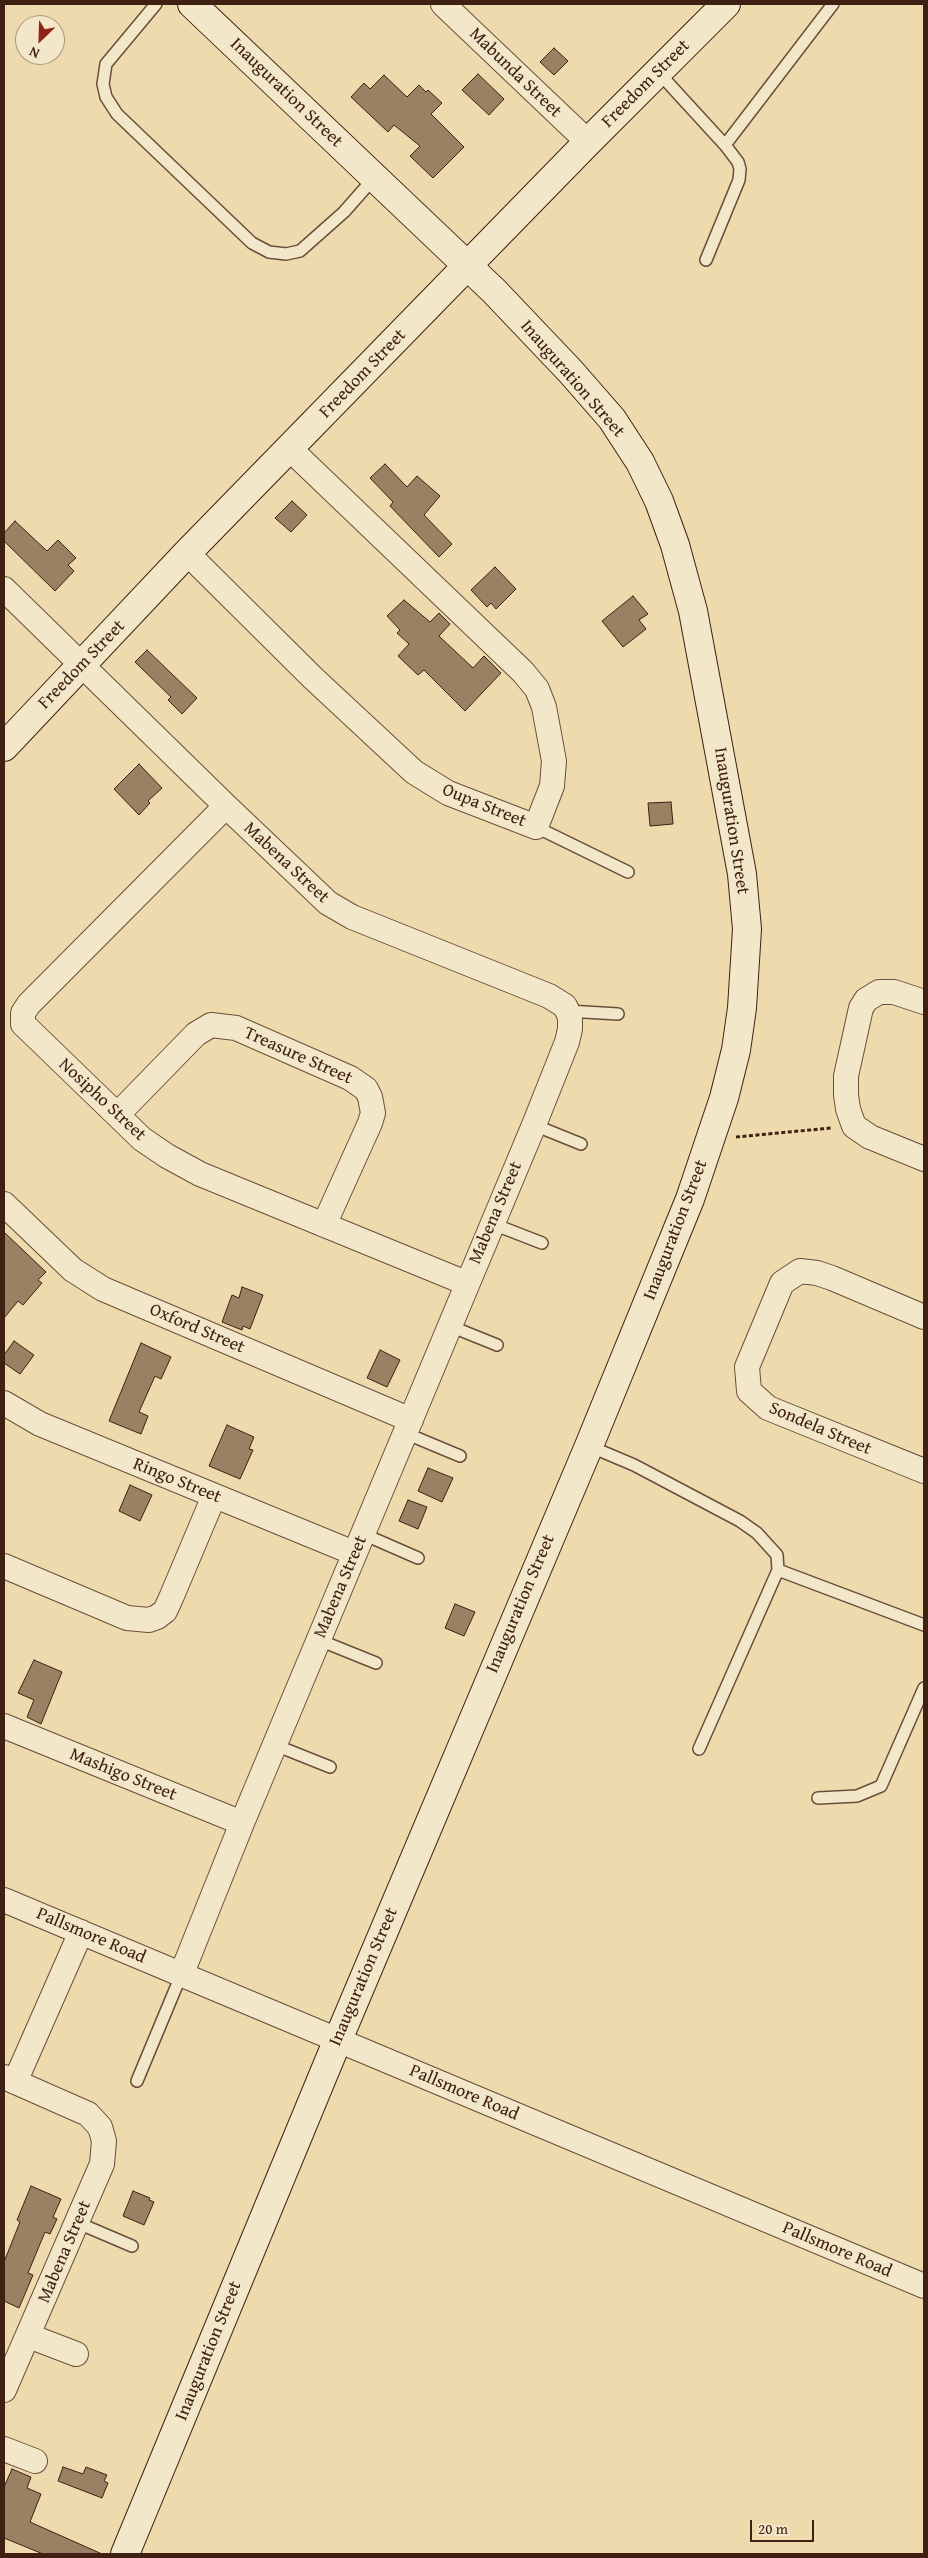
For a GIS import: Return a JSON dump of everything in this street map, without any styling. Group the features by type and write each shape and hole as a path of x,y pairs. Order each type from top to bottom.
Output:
{"street":[{"name":"Inauguration Street","path":"125,2554 338,2040 589,1446 690,1199 711,1139 736,1050 743,999 747,929 742,874 730,801 693,612 675,545 659,501 640,462 612,418 571,372 467,267 192,4"},
{"name":"Mabunda Street","path":"443,4 588,142"},
{"name":"Freedom Street","path":"4,746 187,553 588,142 726,4"},
{"name":"Oupa Street","path":"187,553 313,678 414,772 448,793 536,827 552,786 554,761 544,707 537,689 523,672 290,449"},
{"name":"Mabena Street","path":"4,589 319,896 339,910 549,996 561,1003 568,1011 570,1029 567,1042 534,1125 466,1283 450,1326 242,1823 182,1974"},
{"name":"Nosipho Street","path":"226,806 32,1000 23,1013 23,1024 142,1139 178,1163 466,1283"},
{"path":"924,1002 894,992 879,992 866,1000 860,1008 846,1076 848,1109 854,1126 870,1137 924,1159"},
{"name":"Treasure Street","path":"117,1115 196,1034 211,1025 236,1028 350,1078 366,1089 370,1097 372,1113 370,1122 324,1225"},
{"name":"Oxford Street","path":"4,1204 73,1270 103,1289 408,1426"},
{"name":"Sondela Street","path":"924,1317 832,1278 800,1272 782,1282 747,1367 749,1391 768,1408 924,1471"},
{"name":"Ringo Street","path":"4,1403 40,1424 214,1496 359,1544"},
{"path":"4,1566 127,1618 148,1620 165,1611 214,1496"},
{"name":"Mashigo Street","path":"4,1726 242,1823"},
{"name":"Pallsmore Road","path":"4,1900 924,2286"},
{"path":"9,2080 81,1932"},
{"name":"Mabena Street","path":"4,2390 78,2223 102,2164 104,2152 104,2141 100,2127 88,2114 9,2080"},
{"path":"29,2336 76,2354"},
{"path":"4,2449 35,2461"}],"lane":[{"path":"156,4 106,64 103,84 106,97 117,114 252,244 269,252 286,254 300,251 344,212 374,178"},
{"path":"725,145 833,4"},
{"path":"658,73 725,145 738,162 739,180 706,260"},
{"path":"536,827 628,872"},
{"path":"568,1011 618,1014"},
{"path":"534,1125 582,1144"},
{"path":"493,1224 542,1243"},
{"path":"450,1326 497,1345"},
{"path":"408,1426 460,1456"},
{"path":"589,1446 634,1465 740,1521 770,1545 777,1555 778,1570 699,1749"},
{"path":"359,1544 418,1558"},
{"path":"778,1570 924,1625"},
{"path":"319,1640 376,1663"},
{"path":"818,1798 857,1796 881,1786 924,1688"},
{"path":"275,1745 330,1768"},
{"path":"137,2081 182,1974"},
{"path":"78,2223 132,2246"}],"path":[{"path":"711,1139 854,1126"}],"building":[{"path":"554,48 568,61 554,75 540,62"},
{"path":"478,74 504,99 489,115 462,90"},
{"path":"384,75 407,97 419,85 426,92 428,90 442,103 431,114 464,147 433,178 410,156 420,146 394,125 388,132 351,97 364,83 370,89"},
{"path":"385,464 407,487 417,476 440,496 424,515 452,544 439,557 390,506 393,502 370,478"},
{"path":"292,501 307,515 291,532 275,518"},
{"path":"15,521 47,551 58,540 76,558 68,565 74,571 55,591 4,541 4,533"},
{"path":"495,567 516,589 496,609 491,603 487,607 471,590"},
{"path":"633,596 648,614 639,620 646,629 623,647 602,621"},
{"path":"404,600 430,622 439,613 450,624 439,636 473,668 484,656 501,673 465,711 424,670 418,675 398,656 409,644 397,633 400,630 387,616"},
{"path":"147,650 197,698 182,714 168,700 171,697 135,662"},
{"path":"139,764 162,788 148,801 150,803 139,815 114,789"},
{"path":"671,802 673,824 650,826 648,803"},
{"path":"4,1232 46,1272 38,1280 42,1283 23,1305 18,1301 4,1318"},
{"path":"242,1287 263,1295 250,1329 243,1326 242,1330 222,1322 232,1295 239,1298"},
{"path":"14,1341 34,1355 20,1374 4,1363 4,1355"},
{"path":"141,1343 171,1357 161,1379 155,1376 139,1412 148,1416 141,1434 109,1421"},
{"path":"380,1350 400,1360 387,1387 367,1378"},
{"path":"227,1425 254,1437 249,1449 253,1450 240,1479 209,1466"},
{"path":"428,1468 453,1478 442,1502 418,1491"},
{"path":"130,1485 152,1495 140,1521 119,1511"},
{"path":"408,1500 427,1507 418,1529 399,1521"},
{"path":"455,1604 475,1612 464,1636 445,1628"},
{"path":"34,1660 62,1672 41,1724 27,1717 34,1700 18,1693"},
{"path":"31,2186 61,2199 53,2217 57,2219 50,2234 45,2232 28,2273 33,2275 19,2308 4,2301 4,2262 20,2222 17,2220"},
{"path":"133,2191 150,2198 149,2200 154,2202 144,2225 123,2216"},
{"path":"63,2467 83,2474 86,2467 107,2475 104,2481 108,2483 102,2498 58,2481"},
{"path":"12,2469 31,2477 27,2488 41,2494 30,2522 102,2554 43,2554 4,2538 4,2487"}]}
